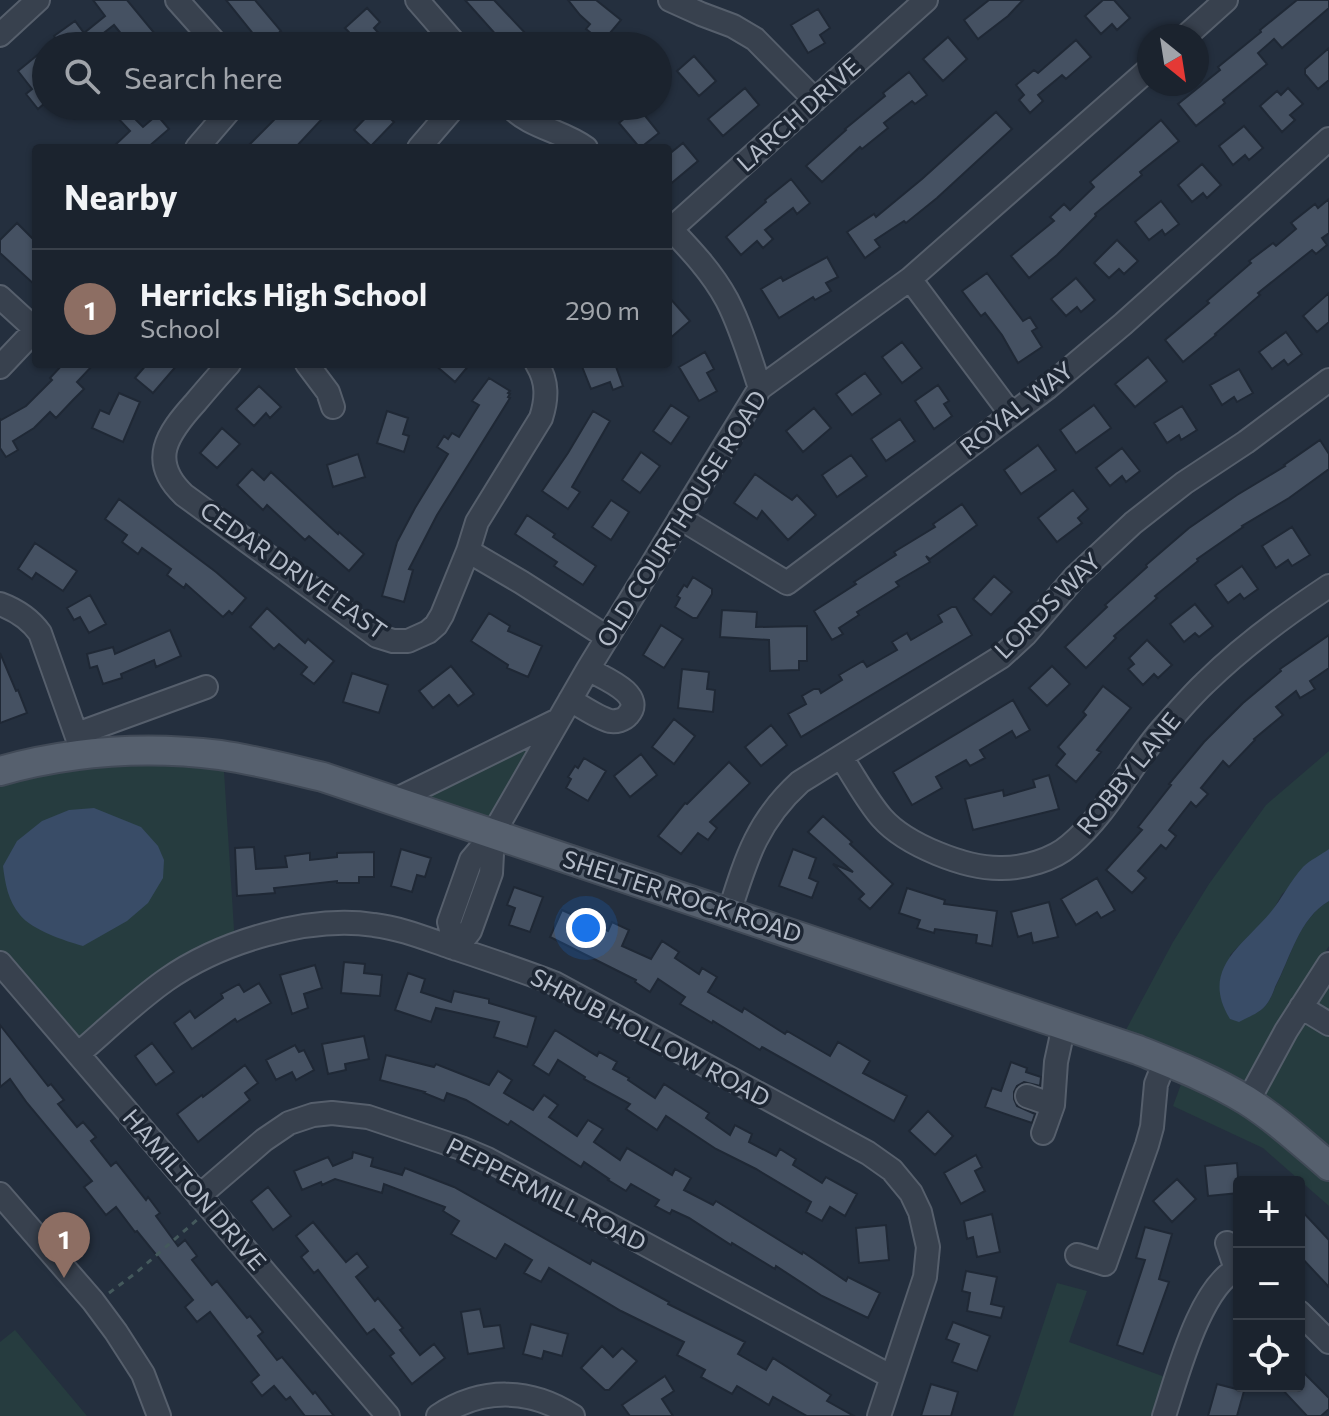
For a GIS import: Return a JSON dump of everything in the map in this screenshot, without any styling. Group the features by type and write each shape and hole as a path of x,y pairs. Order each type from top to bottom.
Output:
{"main road":[{"name":"SHELTER ROCK ROAD","path":"0,771 80,744 134,751 223,756 323,777 1125,1045 1208,1079 1248,1101 1329,1166"}],"street":[{"path":"0,35 38,0"},
{"path":"177,0 206,32"},
{"path":"417,0 445,32"},
{"path":"670,0 733,26 755,39 815,100"},
{"name":"LARCH DRIVE","path":"672,226 926,0"},
{"path":"1198,24 1217,4"},
{"name":"OLD COURTHOUSE ROAD","path":"456,949 449,922 471,860 493,834 607,637 760,388 910,279 1137,80"},
{"path":"200,144 221,120"},
{"path":"422,144 443,120"},
{"path":"528,120 579,144"},
{"name":"ROYAL WAY","path":"680,518 787,583 1047,388 1329,139"},
{"path":"672,230 708,270 725,296 736,318 760,388"},
{"path":"910,279 1011,414"},
{"path":"0,297 32,326"},
{"path":"0,367 32,334"},
{"name":"CEDAR DRIVE EAST","path":"225,368 177,423 165,443 167,475 184,495 377,636 393,641 408,641 428,632 442,615 468,551"},
{"path":"310,368 328,392 333,407"},
{"path":"539,368 546,394 541,418 477,522 468,551 607,637"},
{"name":"LORDS WAY","path":"729,913 749,850 768,817 800,782 1001,657 1025,635 1075,577 1133,523 1329,380"},
{"name":"ROBBY LANE","path":"841,757 881,817 905,838 926,849 975,865 1002,868 1048,859 1085,832 1159,732 1205,683 1281,618 1329,586"},
{"path":"0,604 13,609 40,633 80,744 206,687"},
{"path":"570,700 609,720 623,719 631,712 632,702 626,691 588,669"},
{"path":"393,801 558,720"},
{"name":"SHRUB HOLLOW ROAD","path":"78,1054 167,979 209,955 250,939 318,924 355,923 404,931 554,983 868,1153 892,1170 911,1193 920,1212 928,1247 925,1277 879,1416"},
{"name":"HAMILTON DRIVE","path":"0,963 388,1416"},
{"path":"1248,1101 1329,964"},
{"path":"1301,1007 1329,982"},
{"path":"1301,1007 1329,1024"},
{"path":"1043,1133 1053,1105 1056,1062 1064,1025"},
{"path":"1077,1255 1105,1264 1147,1145 1156,1084 1165,1061"},
{"path":"1027,1096 1053,1105"},
{"name":"PEPPERMILL ROAD","path":"204,1202 264,1140 289,1123 332,1113 368,1117 487,1159 892,1377"},
{"path":"0,1194 93,1301 128,1349 143,1374 159,1416"},
{"path":"1227,1243 1233,1257"},
{"path":"1164,1416 1200,1315 1224,1277 1233,1271"},
{"path":"1305,1318 1329,1342"},
{"path":"438,1416 463,1403 499,1394 537,1398 559,1406 573,1416"}],"path":[{"path":"109,1293 137,1272 204,1202"}],"green space":[{"path":"558,720 493,834 470,931 449,922 492,834 393,801"},
{"path":"1329,751 1329,849 1282,894 1272,912 1230,955 1230,1019 1239,1021 1266,1005 1303,928 1329,901 1329,946 1308,979 1329,964 1329,1206 1305,1185 1305,1176 1295,1176 1263,1148 1173,1106 1186,1071 1119,1043 1173,942 1209,884 1266,805"},
{"path":"223,756 235,945 78,1054 0,963 0,771"},
{"path":"1057,1283 1087,1291 1069,1342 1176,1381 1164,1416 1013,1416"},
{"path":"15,1330 87,1416 0,1416 0,1342"}],"water":[{"path":"94,808 141,827 158,846 164,860 163,878 148,903 127,921 83,946 49,934 25,920 10,898 3,866 17,841 42,821 69,810"},
{"path":"1329,849 1329,901 1303,928 1266,1005 1239,1022 1230,1019 1222,1002 1220,987 1228,960 1270,913 1303,867"}],"building":[{"path":"93,0 127,0 153,32 120,32 114,25 105,32 85,32 105,16"},
{"path":"226,0 255,0 281,31 252,32"},
{"path":"465,0 494,0 524,32 494,32"},
{"path":"568,0 596,0 621,20 611,32 590,32 586,29 590,24"},
{"path":"989,0 1023,0 978,39 964,20"},
{"path":"1103,0 1114,0 1130,18 1117,30 1112,24 1101,34 1085,16"},
{"path":"1297,0 1329,0 1329,8 1282,48 1274,39 1258,53 1267,64 1196,126 1178,104 1188,96 1209,96 1209,79 1220,70 1218,67"},
{"path":"367,8 380,22 374,28 378,32 349,32 345,28"},
{"path":"818,9 830,28 820,35 825,43 808,53 791,25"},
{"path":"75,21 83,32 60,32"},
{"path":"948,37 967,59 943,81 923,59"},
{"path":"1076,40 1091,57 1066,79 1062,75 1038,95 1043,101 1030,113 1019,100 1024,95 1016,85 1034,70 1038,73"},
{"path":"1329,48 1329,80 1318,89 1305,74 1305,69"},
{"path":"694,56 716,81 699,96 677,71"},
{"path":"32,60 32,89 18,71"},
{"path":"909,72 927,95 915,104 912,101 884,123 888,128 862,149 860,147 822,182 806,166"},
{"path":"745,88 759,105 723,136 708,119"},
{"path":"1288,88 1303,104 1290,115 1295,120 1282,132 1260,106 1277,91 1281,95"},
{"path":"996,112 1012,129 937,198 906,223 904,221 875,240 880,247 865,258 847,232 874,214 876,217"},
{"path":"120,120 136,120 143,127 151,120 161,120 169,129 152,144 116,144 130,131"},
{"path":"274,120 321,120 299,144 250,144"},
{"path":"364,120 394,122 373,144 369,144 354,130"},
{"path":"623,120 648,120 659,133 645,144 637,144 619,123"},
{"path":"1161,120 1179,141 1140,172 1142,175 1095,214 1057,255 1029,278 1011,256 1054,221 1050,217 1064,204 1070,210 1094,187 1090,182"},
{"path":"1244,126 1263,148 1249,160 1245,155 1233,165 1219,146"},
{"path":"683,143 698,161 672,183 672,152"},
{"path":"1202,164 1221,185 1207,198 1203,193 1192,202 1178,185"},
{"path":"791,179 810,203 797,214 793,208 765,230 773,239 763,248 757,241 741,255 726,237"},
{"path":"1329,199 1329,233 1322,238 1327,245 1316,254 1312,250 1258,293 1260,295 1183,362 1165,340 1209,303 1207,301 1251,263 1249,261 1273,243 1276,246 1296,229 1291,223 1315,204 1318,208"},
{"path":"1161,201 1179,224 1165,235 1162,230 1149,240 1135,222"},
{"path":"17,223 32,238 32,282 0,253 0,240"},
{"path":"1117,240 1138,261 1124,274 1119,269 1109,278 1094,263"},
{"path":"827,257 838,277 826,283 831,291 815,300 813,297 779,318 761,289"},
{"path":"987,273 1023,321 1030,317 1037,328 1032,331 1042,347 1018,363 985,313 981,316 962,291"},
{"path":"1076,278 1095,300 1081,312 1077,307 1066,316 1051,299"},
{"path":"1329,293 1329,322 1317,332 1303,316"},
{"path":"672,301 690,321 672,337"},
{"path":"1286,332 1302,354 1288,365 1284,360 1272,369 1259,352"},
{"path":"902,342 922,368 902,383 882,357"},
{"path":"705,352 714,369 707,373 717,391 699,401 679,367"},
{"path":"1148,357 1167,381 1135,407 1115,384"},
{"path":"59,368 90,368 77,382 84,389 56,418 50,412 34,428 13,441 18,450 6,457 0,448 0,419 26,406 52,380 50,378"},
{"path":"144,368 175,368 153,393 135,378"},
{"path":"439,368 467,368 455,382"},
{"path":"583,368 616,368 623,386 613,390 610,382 591,389"},
{"path":"1239,369 1253,393 1237,402 1234,397 1222,405 1210,385"},
{"path":"865,373 881,394 852,415 836,394"},
{"path":"489,378 510,391 510,398 437,515 409,569 413,570 404,602 382,596 397,542 448,454 437,447 444,436 448,439 452,433 459,437 479,405 472,401"},
{"path":"938,385 949,401 944,404 952,416 934,429 915,401"},
{"path":"259,386 281,407 270,418 266,413 254,426 236,409"},
{"path":"119,393 140,402 123,442 92,428 100,410 109,414"},
{"path":"671,405 689,417 671,444 653,431"},
{"path":"1094,405 1111,428 1076,453 1060,430"},
{"path":"1182,406 1197,430 1181,440 1179,435 1167,443 1154,423"},
{"path":"814,408 831,428 803,452 786,431"},
{"path":"387,411 408,418 403,434 409,436 404,452 377,443"},
{"path":"593,411 610,421 572,487 580,492 568,509 542,491"},
{"path":"900,419 915,441 886,461 871,439"},
{"path":"222,428 240,444 217,468 200,453"},
{"path":"1320,440 1329,454 1329,469 1197,559 1114,636 1116,638 1086,668 1065,647 1146,565 1189,528"},
{"path":"1038,445 1056,470 1021,494 1004,470"},
{"path":"1122,448 1140,471 1126,482 1122,476 1110,486 1096,468"},
{"path":"641,452 660,466 640,493 622,480"},
{"path":"358,454 365,477 333,487 327,465"},
{"path":"851,455 867,476 837,497 822,475"},
{"path":"252,469 264,480 271,472 364,554 349,571 309,536 305,540 267,505 263,510 237,485"},
{"path":"755,474 792,500 797,495 816,515 788,540 762,511 757,519 734,503"},
{"path":"1073,490 1088,509 1078,518 1082,523 1057,542 1038,518"},
{"path":"119,499 246,598 232,614 229,611 223,617 186,584 184,588 167,575 171,569 142,548 138,554 122,542 127,535 105,519"},
{"path":"611,500 629,512 611,540 592,527"},
{"path":"962,504 977,525 930,559 926,556 930,562 896,582 899,586 857,612 859,615 839,628 843,634 832,640 814,611 896,555 894,552 935,527 933,524"},
{"path":"527,515 596,566 583,585 554,566 557,562 515,534"},
{"path":"1292,527 1310,555 1292,566 1288,560 1276,568 1262,546"},
{"path":"35,543 77,571 63,591 36,573 32,579 18,569"},
{"path":"1242,566 1258,589 1244,599 1240,594 1228,603 1215,585"},
{"path":"994,576 1012,592 991,615 973,599"},
{"path":"693,577 712,589 697,618 675,607 680,598 677,596"},
{"path":"90,595 106,624 89,633 80,617 74,620 67,608"},
{"path":"1195,604 1213,626 1199,637 1195,633 1184,642 1170,624"},
{"path":"956,607 972,635 801,737 788,714 806,704 802,696 814,689 819,689 821,693 842,680 839,675 863,661 867,667 897,650 892,642 907,633 911,640 942,622 938,615"},
{"path":"267,608 305,643 308,639 334,661 314,684 301,674 307,667 279,644 274,649 250,627"},
{"path":"722,610 757,612 756,627 807,626 807,661 799,661 799,670 770,671 769,640 720,637"},
{"path":"489,613 510,626 508,631 542,646 528,677 507,668 508,665 471,641"},
{"path":"661,625 683,639 664,668 643,655"},
{"path":"170,630 181,656 156,667 154,660 121,674 122,678 103,684 97,666 90,668 87,654 113,647 115,654"},
{"path":"1329,635 1329,668 1310,681 1315,689 1300,698 1296,691 1276,707 1283,715 1254,739 1229,767 1223,761 1201,788 1208,794 1196,807 1191,802 1169,830 1176,836 1166,849 1161,845 1138,871 1146,878 1132,893 1106,870 1142,830 1138,827 1169,784 1204,742 1243,703 1280,669"},
{"path":"1147,640 1172,665 1158,678 1154,674 1143,685 1128,669 1134,664 1129,658"},
{"path":"0,653 27,713 0,723"},
{"path":"451,666 474,694 458,706 449,695 433,708 419,691"},
{"path":"1052,666 1070,684 1047,706 1029,688"},
{"path":"682,669 709,672 707,689 715,690 713,712 678,708"},
{"path":"352,673 388,685 379,713 343,702"},
{"path":"1103,686 1131,708 1076,782 1056,765 1065,754 1058,747 1086,715 1083,712"},
{"path":"1013,700 1030,730 1016,738 1012,731 980,750 985,758 970,766 966,760 936,777 942,788 912,805 893,772"},
{"path":"674,719 695,736 674,764 652,747"},
{"path":"771,725 787,745 761,766 745,747"},
{"path":"641,754 657,775 630,797 614,776"},
{"path":"584,758 606,771 588,801 566,788 571,779 568,777"},
{"path":"729,762 750,783 710,822 717,828 708,840 698,833 681,854 658,836 685,803"},
{"path":"1049,775 1059,809 973,830 965,799 1003,790 1004,796 1035,787 1033,780"},
{"path":"823,816 893,884 870,909 859,899 864,894 833,864 853,872 808,832"},
{"path":"254,847 256,869 287,867 285,856 310,853 310,860 337,857 337,853 374,852 374,877 359,877 359,883 337,881 274,888 275,893 237,896 235,848"},
{"path":"401,849 431,858 425,877 417,875 412,892 391,886"},
{"path":"793,849 816,858 809,878 818,882 812,898 779,886"},
{"path":"1097,878 1115,910 1101,918 1097,912 1076,925 1061,899"},
{"path":"514,887 543,897 530,932 509,925 515,908 507,905"},
{"path":"907,888 945,900 944,904 997,911 992,946 976,943 977,935 935,929 934,933 917,928 920,920 899,913"},
{"path":"1049,902 1058,937 1033,943 1031,933 1018,937 1011,912"},
{"path":"562,910 608,931 612,922 629,930 622,946 651,959 662,941 679,952 675,958 699,974 702,968 717,977 708,992 742,1012 744,1008 785,1034 787,1031 830,1056 838,1042 870,1061 863,1073 907,1096 894,1121 680,1004 685,997 658,979 650,992 636,980 550,937"},
{"path":"344,962 365,964 364,973 382,975 380,996 341,993"},
{"path":"315,965 322,988 304,994 308,1008 292,1014 280,975"},
{"path":"408,973 425,979 421,992 451,1002 454,991 489,999 489,1003 536,1017 527,1047 494,1037 499,1022 436,1008 431,1022 395,1010"},
{"path":"259,983 271,1003 237,1022 235,1019 192,1049 174,1023 190,1011 195,1018 223,998 221,994 239,984 244,992"},
{"path":"0,1025 48,1086 51,1084 64,1100 58,1104 77,1127 83,1122 96,1137 91,1141 111,1166 116,1162 146,1200 148,1197 160,1213 156,1216 178,1246 185,1240 197,1256 192,1260 212,1285 217,1281 247,1318 250,1316 263,1332 258,1336 277,1360 282,1357 334,1416 305,1416 290,1397 286,1400 274,1386 262,1396 251,1382 259,1375 210,1312 197,1322 185,1307 193,1300 116,1207 106,1215 84,1187 92,1181 10,1079 0,1087"},
{"path":"555,1030 597,1056 599,1052 617,1062 613,1069 655,1098 664,1084 709,1113 706,1118 730,1135 735,1125 752,1134 749,1142 776,1156 780,1149 796,1159 793,1165 822,1183 826,1177 857,1194 845,1216 830,1207 822,1221 806,1212 811,1202 716,1149 666,1116 657,1130 626,1109 630,1104 584,1079 558,1060 549,1075 533,1065"},
{"path":"364,1036 369,1059 345,1064 346,1070 328,1074 322,1044"},
{"path":"152,1043 174,1072 156,1085 135,1056"},
{"path":"295,1045 299,1052 304,1050 314,1070 296,1080 292,1072 276,1080 266,1060"},
{"path":"386,1055 434,1067 436,1064 489,1085 498,1071 512,1080 504,1093 533,1110 544,1095 558,1105 549,1117 577,1136 588,1120 603,1129 594,1142 620,1160 627,1148 672,1175 675,1169 691,1178 684,1190 713,1205 716,1201 846,1281 848,1277 880,1293 868,1318 822,1296 776,1266 775,1269 731,1245 689,1218 672,1210 670,1214 655,1206 659,1200 631,1184 626,1191 584,1162 581,1167 511,1121 508,1125 466,1100 447,1093 444,1101 425,1092 380,1080"},
{"path":"1011,1062 1041,1077 1040,1086 1024,1082 1014,1092 1017,1106 1035,1114 1032,1123 985,1107 992,1088 1001,1091"},
{"path":"245,1065 258,1083 245,1093 250,1100 198,1142 177,1114"},
{"path":"928,1111 953,1136 935,1155 909,1131"},
{"path":"353,1152 373,1158 371,1166 402,1175 405,1168 454,1187 590,1264 592,1260 668,1304 745,1342 738,1354 766,1370 773,1358 831,1395 827,1401 854,1416 807,1416 773,1397 769,1405 737,1386 732,1394 701,1377 705,1370 677,1355 684,1342 621,1311 549,1268 541,1282 524,1273 532,1260 505,1244 496,1259 451,1234 459,1221 443,1211 445,1207 384,1184 382,1193 335,1179 302,1190 294,1171 328,1157 333,1166 352,1158"},
{"path":"976,1155 982,1167 975,1171 985,1191 961,1204 944,1173"},
{"path":"1237,1163 1238,1176 1233,1176 1233,1194 1208,1196 1205,1166"},
{"path":"1177,1179 1196,1199 1172,1222 1153,1201"},
{"path":"268,1187 291,1216 273,1230 251,1201"},
{"path":"992,1214 1000,1252 977,1257 973,1237 967,1239 964,1221"},
{"path":"1305,1214 1329,1240 1329,1287 1305,1261"},
{"path":"313,1222 346,1262 357,1253 368,1267 356,1277 403,1328 400,1330 420,1355 434,1344 445,1358 412,1384 390,1356 394,1353 374,1329 367,1334 318,1270 314,1273 301,1257 308,1251 296,1236"},
{"path":"886,1225 889,1260 859,1263 856,1228"},
{"path":"1145,1227 1172,1234 1159,1279 1169,1282 1143,1354 1117,1345 1145,1260 1136,1258"},
{"path":"966,1271 997,1277 991,1304 1004,1307 1001,1318 967,1311 970,1293 962,1291"},
{"path":"480,1309 484,1327 500,1325 504,1348 468,1354 461,1312"},
{"path":"953,1322 990,1336 977,1371 952,1362 959,1344 946,1339"},
{"path":"531,1324 568,1334 562,1356 544,1351 542,1359 523,1354"},
{"path":"602,1346 613,1357 622,1348 637,1361 609,1390 605,1390 581,1368"},
{"path":"1305,1374 1329,1398 1329,1409 1321,1416 1307,1416 1285,1392 1305,1392"},
{"path":"665,1376 674,1391 662,1399 673,1416 630,1416 622,1405"},
{"path":"931,1384 958,1392 951,1416 921,1416"},
{"path":"1217,1384 1233,1388 1233,1392 1244,1392 1237,1416 1208,1416"}],"place":[{"name":"Herricks High School","path":"64,1278"}]}
